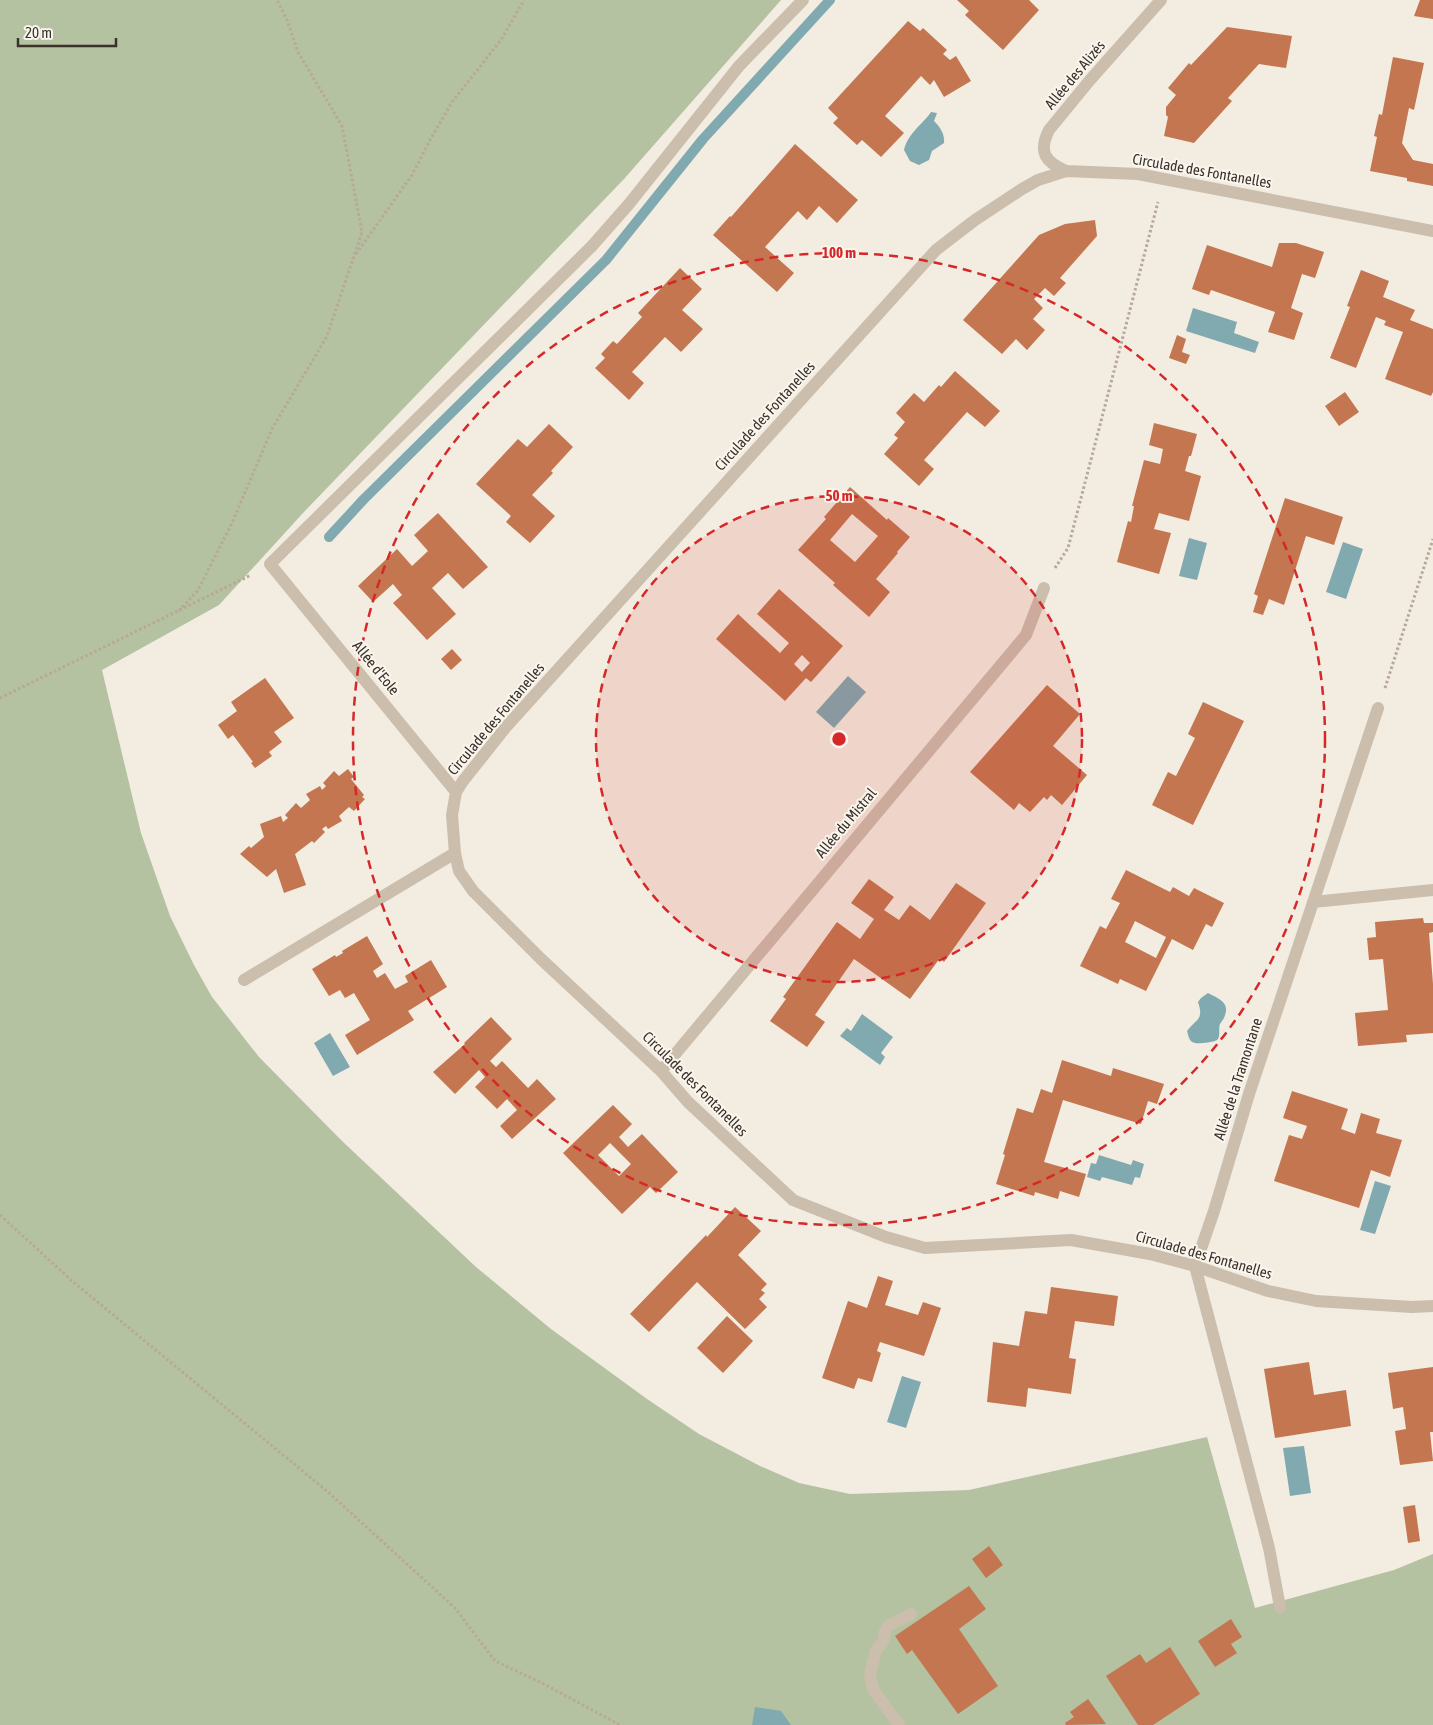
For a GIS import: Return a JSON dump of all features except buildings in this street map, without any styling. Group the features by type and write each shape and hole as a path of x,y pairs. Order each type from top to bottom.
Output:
{"street":[{"path":"270,564 592,246 629,204 739,66 803,0"},
{"name":"Allée des Alizés","path":"1066,171 1056,167 1044,154 1045,138 1090,80 1161,0"},
{"name":"Circulade des Fontanelles","path":"1433,231 1138,174 1066,171 1051,174 1022,189 975,220 936,250 506,727 456,792 452,815 455,853 459,871 473,891 541,959 661,1071 688,1102 793,1200 886,1237 925,1248 1071,1240 1130,1249 1195,1266 1268,1291 1316,1301 1412,1307 1433,1306"},
{"name":"Allée d'Eole","path":"270,564 456,792"},
{"name":"Allée du Mistral","path":"661,1071 1026,635 1044,588"},
{"name":"Allée de la Tramontane","path":"1195,1266 1214,1211 1249,1094 1378,708"},
{"path":"244,980 455,853"},
{"path":"1312,902 1433,890"},
{"path":"1195,1266 1269,1548 1280,1607"},
{"path":"899,1725 873,1689 870,1674 876,1650 884,1642 885,1631 888,1626 910,1614"}],"path":[{"path":"179,611 198,590 232,523 272,429 327,336 362,232 342,126 298,52 287,20 277,0"},
{"path":"353,259 412,175 452,102 501,40 524,0"},
{"path":"1044,588 1068,548 1164,179"},
{"path":"1378,708 1433,539"},
{"path":"0,698 246,578 270,564"},
{"path":"0,1215 72,1281 328,1492 455,1608 495,1661 542,1683 620,1725"}],"green space":[{"path":"0,0 781,0 624,179 303,513 219,605 102,670 141,833 170,916 212,997 259,1057 342,1141 476,1267 551,1329 647,1399 699,1434 760,1466 799,1483 850,1494 969,1490 1207,1437 1255,1608 1394,1570 1433,1554 1433,1725 0,1725"}],"water":[{"path":"931,112 937,113 934,121 942,131 944,143 932,151 929,160 919,165 910,161 904,150 912,134"},
{"path":"1193,308 1237,322 1234,333 1259,342 1255,353 1186,331"},
{"path":"1189,538 1207,543 1197,580 1179,576"},
{"path":"1343,542 1363,549 1346,599 1326,592"},
{"path":"848,676 866,692 834,728 816,712"},
{"path":"1208,993 1223,1002 1226,1013 1220,1024 1217,1040 1195,1043 1190,1040 1187,1031 1200,1016 1198,1002"},
{"path":"862,1014 893,1037 881,1053 885,1057 880,1065 840,1036 847,1028 851,1031"},
{"path":"330,1033 350,1067 333,1076 314,1043"},
{"path":"1099,1155 1131,1165 1133,1160 1144,1164 1140,1178 1135,1177 1132,1185 1102,1177 1100,1181 1087,1177 1091,1163 1096,1164"},
{"path":"1375,1181 1391,1186 1375,1234 1360,1230"},
{"path":"902,1376 921,1382 906,1428 887,1422"},
{"path":"1304,1446 1311,1493 1290,1496 1283,1448"},
{"path":"755,1707 781,1711 791,1725 752,1725"}],"waterway":[{"path":"329,537 364,499 606,260 703,139 830,0"}]}
